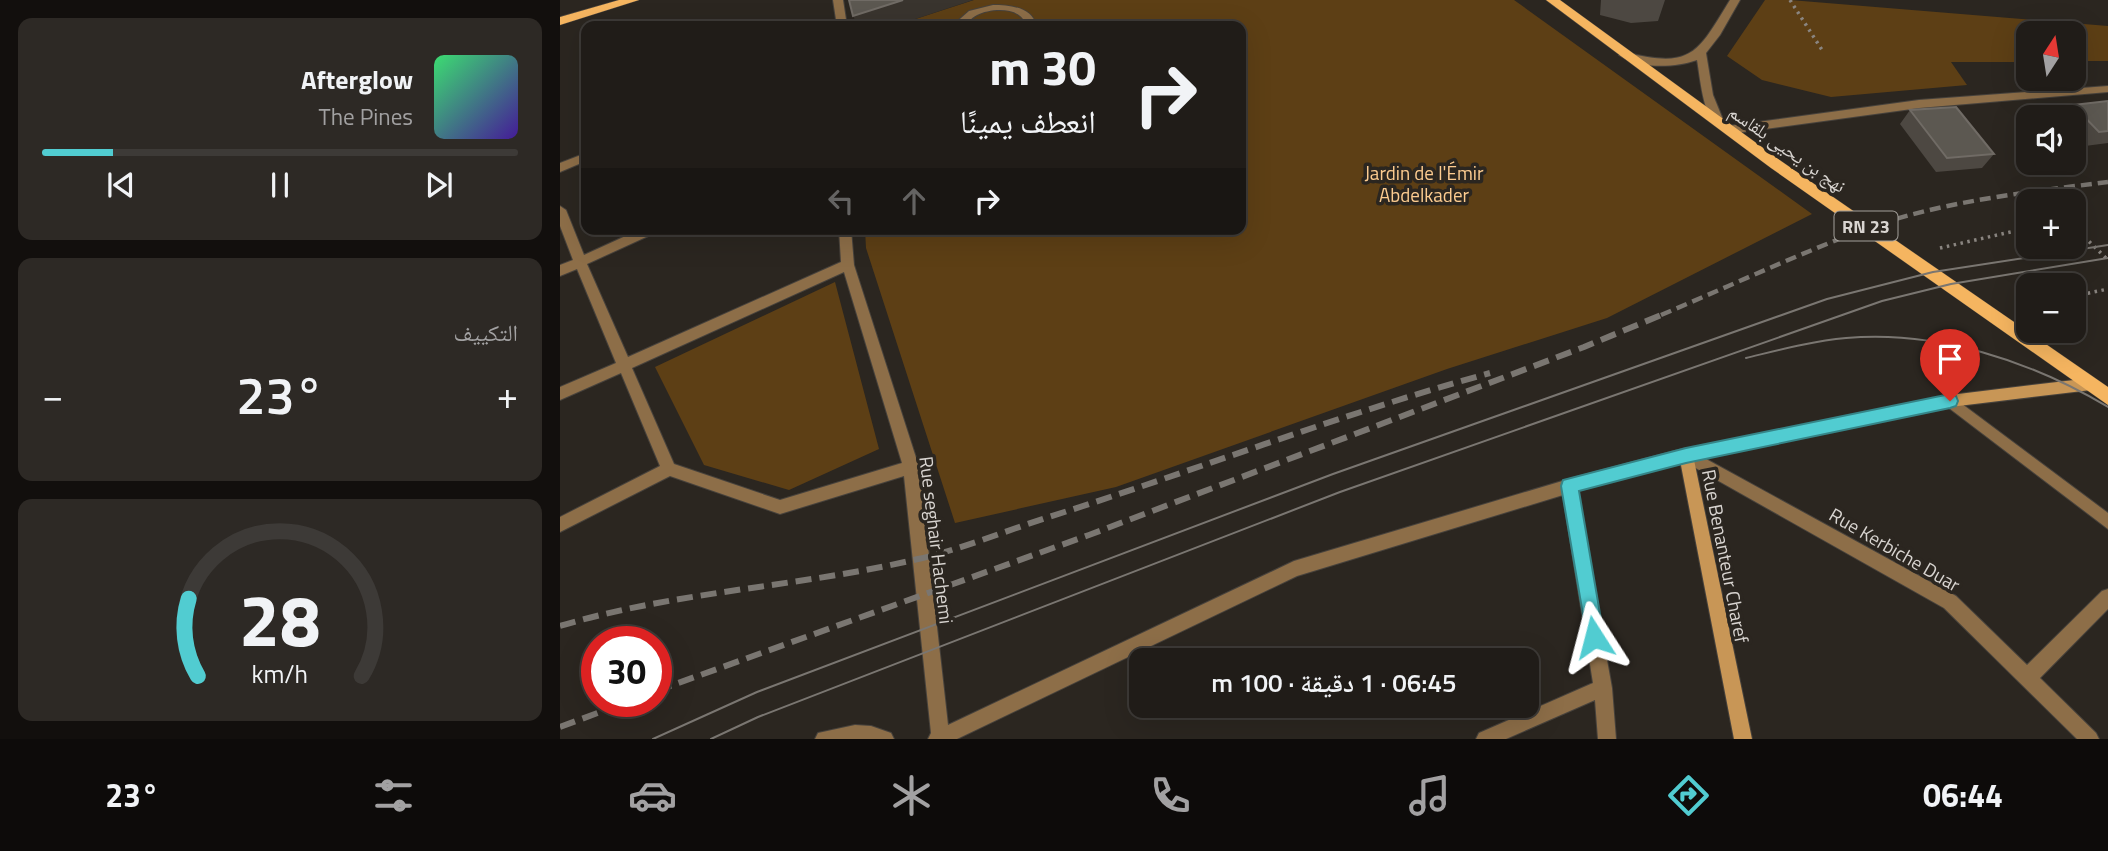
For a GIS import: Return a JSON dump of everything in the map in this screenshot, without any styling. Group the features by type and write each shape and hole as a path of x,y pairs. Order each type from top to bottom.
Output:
{"main road":[{"path":"560,14 594,0"},
{"path":"560,21 633,0"},
{"name":"نهج بن يحيى بلقاسم","path":"1552,0 1723,126 2100,383 2108,397"},
{"name":"Rue Benanteur Charef","path":"1743,739 1686,455 1950,401 2100,383"}],"street":[{"path":"838,0 841,21"},
{"path":"1624,55 1641,60 1689,58 1701,52 1735,0"},
{"path":"963,21 976,11 999,7 1020,10 1029,21"},
{"path":"1701,52 1708,95 1723,126 1919,104 2108,89"},
{"path":"560,167 581,159"},
{"path":"560,210 669,469"},
{"path":"560,271 640,235"},
{"name":"Rue seghair Hachemi","path":"846,235 848,265 911,467 939,738"},
{"path":"560,394 848,265"},
{"path":"1950,401 2108,522"},
{"path":"939,738 1294,569 1569,486 1686,455"},
{"name":"Rue Kerbiche Duar","path":"1686,455 1950,602 2090,739"},
{"path":"560,525 669,469 780,507 911,467"},
{"path":"1569,486 1603,688 1607,739"},
{"path":"2028,678 2108,597"},
{"path":"1485,739 1603,688"},
{"path":"824,739 839,735 878,736 885,739"}],"path":[{"path":"1790,0 1824,53"},
{"path":"1909,255 2016,231"},
{"path":"2086,239 2108,260"},
{"path":"2086,294 2108,289"}],"green space":[{"name":"Jardin de l'Émir Abdelkader","path":"974,0 1514,0 1812,214 1607,318 1447,369 1116,487 955,523 866,248 865,235 1246,235 1246,21 909,21"},
{"path":"1765,0 2047,21 2016,21 2016,62 1951,62 1967,85 1831,97 1762,80 1727,56"},
{"path":"2086,24 2108,26 2108,61 2086,61"},
{"path":"835,282 879,449 789,490 704,465 655,367"}],"building":[{"path":"849,0 903,0 853,16"},
{"path":"2108,101 2108,131 2099,132 2086,118 2086,105 2073,105"},
{"path":"1956,107 1994,154 1947,158 1910,110"}],"tram line":[{"path":"653,739 757,692 1333,474 1827,299 1933,272 2108,245"},
{"path":"711,739 758,717 1340,492 1882,301 1951,284 2108,258"},
{"path":"1746,358 1833,339 1914,339 1949,344 2015,363 2078,390 2108,407"}],"railway":[{"path":"1661,315 1816,248 1897,219 1956,204 2108,182"},
{"path":"672,685 1089,535 1584,347 1666,313"},
{"path":"560,626 648,605 829,576 934,555 1324,424 1490,373"},
{"path":"560,727 587,717"}],"route":[{"path":"1594,637 1569,486 1686,455 1950,401"}]}
